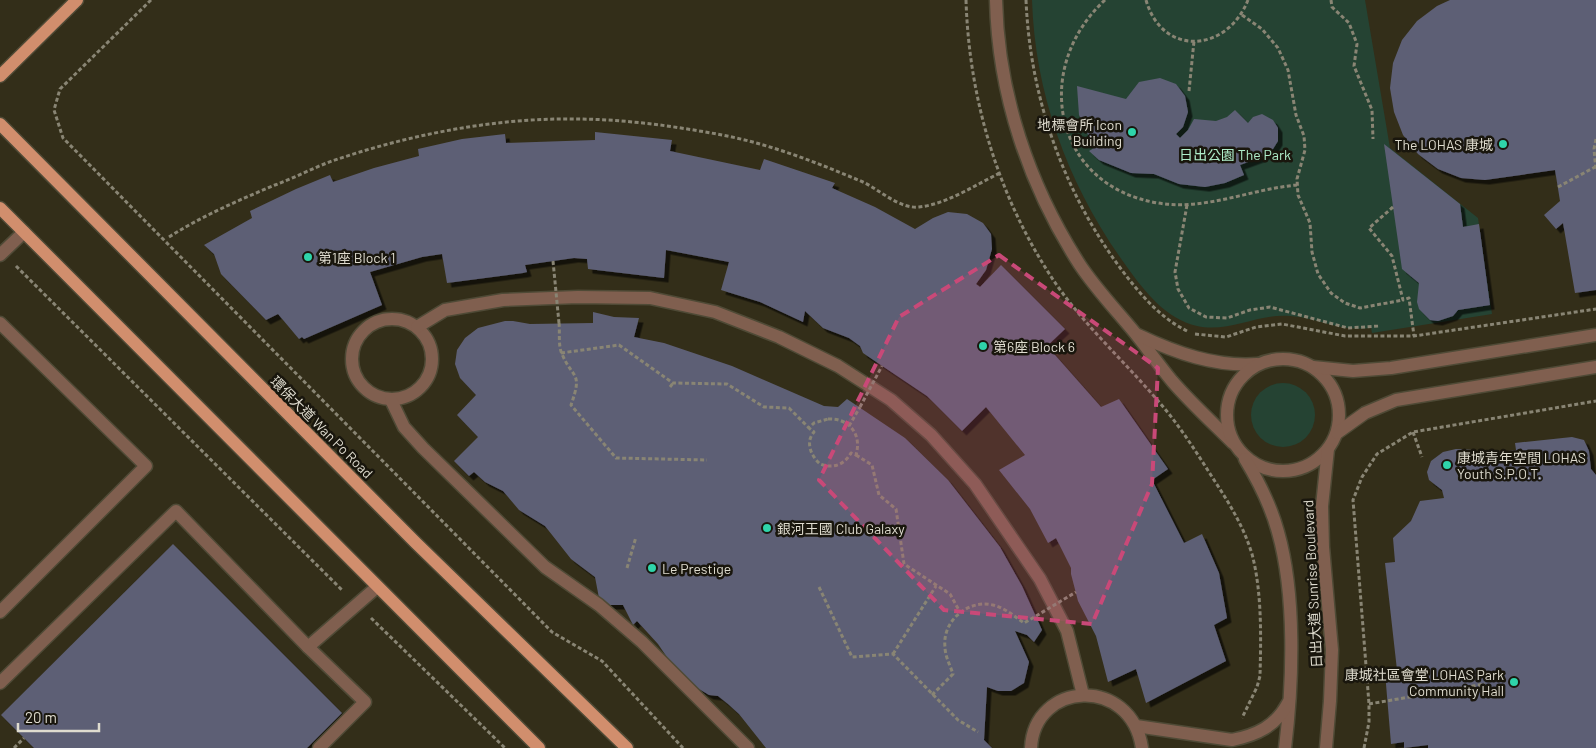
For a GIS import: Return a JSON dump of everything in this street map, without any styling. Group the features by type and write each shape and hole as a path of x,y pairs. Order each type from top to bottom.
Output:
{"main road":[{"path":"0,76 76,0"},
{"name":"環保大道 Wan Po Road","path":"0,124 416,543 627,748"},
{"path":"0,208 539,748"}],"street":[{"name":"日出大道 Sunrise Boulevard","path":"996,0 996,19 1001,63 1010,106 1038,189 1058,229 1081,266 1107,301 1173,381 1245,458 1268,501 1280,540 1289,602 1290,699 1285,748"},
{"path":"1,253 24,232"},
{"path":"417,327 445,310 503,300 578,297 650,298 715,312 779,336 838,366 891,400 931,435 975,484 1040,579 1067,631 1083,695"},
{"path":"391,319 405,321 417,327 426,336 433,360 430,373 424,384 415,393 391,400 377,397 366,390 357,379 353,366 355,346 366,329 378,322 391,319"},
{"path":"0,323 146,466 0,612"},
{"name":"日出大道 Sunrise Boulevard","path":"1135,334 1184,354 1236,366 1259,364 1277,358 1296,360 1313,367 1327,379 1336,395 1340,414 1337,433 1328,449 1315,462 1298,470 1279,472 1261,468 1245,458"},
{"path":"1313,367 1353,371 1391,368 1596,335"},
{"name":"日出大道 Sunrise Boulevard","path":"1233,443 1227,426 1226,407 1232,389 1243,374 1259,364"},
{"path":"1337,433 1365,413 1396,400 1596,367"},
{"path":"391,400 404,427 423,448 545,568 598,606 642,642 748,748"},
{"name":"日出大道 Sunrise Boulevard","path":"1326,748 1332,650 1322,513 1328,449"},
{"path":"0,683 176,511 308,647 365,702 319,748"},
{"path":"308,647 377,587"},
{"path":"1031,748 1031,738 1038,722 1050,708 1065,699 1083,695 1099,696 1114,702 1127,712 1136,726 1142,748"},
{"path":"1136,726 1220,740 1238,739 1267,728 1280,715 1290,699"}],"path":[{"name":"環保大道 Wan Po Road","path":"151,0 60,89 54,110 63,138 552,632 602,661 683,748"},
{"path":"966,0 971,68 981,114 1011,202 1032,244 1056,283 1083,321 1178,425 1227,500 1246,537 1252,556 1259,605 1260,676 1253,698 1243,712 1238,739"},
{"path":"1026,0 1031,59 1039,99 1066,177 1106,249 1158,314 1189,333 1207,337 1226,337 1256,327 1282,324 1345,336 1414,336 1596,310"},
{"path":"1105,0 1081,28 1064,67 1063,111 1070,138 1087,168 1103,182 1139,199 1158,204 1187,205 1298,185"},
{"path":"1146,0 1154,19 1162,28 1171,35 1194,41 1208,40 1222,35 1234,26 1242,15 1248,0"},
{"path":"1331,0 1332,7 1349,23 1357,44 1354,66 1372,110 1373,139"},
{"path":"1242,15 1262,29 1278,48 1288,70 1296,115 1304,136 1305,150 1298,185 1298,195 1310,223 1312,252 1318,274 1331,293 1345,303 1360,308 1408,298 1414,336"},
{"path":"1189,92 1194,41"},
{"path":"169,237 235,202 331,162 384,145 450,131 530,120 574,119 616,121 724,135 776,148 866,183 899,202 916,208 936,203 1000,173"},
{"path":"1558,187 1596,169 1594,149 1596,139"},
{"path":"1187,205 1175,272 1178,289 1189,308 1206,317 1227,318 1250,310 1270,307 1348,328 1380,326"},
{"path":"1393,207 1369,228 1392,256 1403,300"},
{"path":"1,253 505,748"},
{"path":"554,261 561,354 576,376 575,393 571,405 589,423 616,458 707,460"},
{"path":"561,354 619,345 673,382 727,384 764,407 789,408 814,432 810,439 810,451 816,463 825,466 835,466 844,463 851,454 872,465 878,495 896,510 904,564 950,594 960,612"},
{"path":"850,426 882,366"},
{"path":"670,387 673,382"},
{"path":"1364,748 1369,722 1369,704 1353,500 1362,477 1377,454 1413,432 1596,400"},
{"path":"809,428 822,421 835,418 850,426 858,441 856,456"},
{"path":"1413,432 1422,456"},
{"path":"627,568 636,537"},
{"path":"893,654 936,586"},
{"path":"820,587 852,657 893,654"},
{"path":"932,695 952,674 944,648 945,634 950,622 960,612 982,604 992,605 1007,611 1024,623 1076,592"},
{"path":"893,654 958,720 978,732"},
{"path":"1369,704 1485,684"},
{"path":"14,748 24,738"}],"highlighted area":[{"path":"999,255 1158,368 1152,484 1092,624 944,610 819,480 899,317"}],"green space":[{"name":"日出公園 The Park","path":"1032,0 1365,0 1390,148 1478,218 1492,314 1372,333 1371,328 1349,328 1290,316 1267,317 1221,327 1197,326 1166,311 1141,286 1127,267 1089,206 1073,174 1059,141 1048,107 1040,72"},
{"path":"1283,383 1295,385 1306,392 1313,403 1315,415 1313,427 1306,438 1295,445 1283,447 1271,445 1260,438 1253,427 1251,415 1253,403 1260,392 1271,385"}],"building":[{"name":"The LOHAS 康城","path":"1450,0 1596,0 1596,290 1575,293 1563,223 1556,229 1544,215 1560,201 1555,170 1485,180 1461,178 1438,169 1418,154 1403,135 1394,112 1390,88 1393,63 1402,40 1417,21 1437,6"},
{"name":"地標會所 Icon Building","path":"1160,78 1176,84 1185,96 1188,112 1183,127 1176,134 1180,138 1188,130 1194,119 1216,121 1227,117 1235,110 1248,123 1253,117 1262,114 1273,120 1278,128 1278,141 1273,149 1262,157 1240,165 1244,175 1225,183 1205,187 1179,184 1154,174 1131,173 1099,160 1089,151 1094,148 1079,115 1077,86 1126,99 1139,82"},
{"path":"595,132 672,140 670,151 760,170 764,159 835,183 832,188 875,207 915,229 933,218 948,212 967,214 983,223 991,234 992,249 986,270 976,284 980,287 1001,265 1065,329 1047,346 1101,407 1119,399 1168,469 1152,480 1184,543 1202,534 1219,573 1227,618 1214,625 1226,661 1146,703 1136,669 1108,682 1096,636 1078,601 1071,568 1056,538 1048,543 1030,509 999,470 1025,455 986,407 962,431 927,396 863,353 860,346 849,338 823,328 805,311 803,322 760,302 721,290 729,262 666,250 664,278 588,269 587,259 574,258 525,265 527,272 523,273 447,283 442,254 422,257 370,272 382,305 304,339 302,337 299,339 278,314 266,320 221,274 214,254 204,245 252,218 250,211 296,189 330,175 333,182 374,168 419,156 418,149 462,139 505,134 506,143 595,140"},
{"path":"1384,144 1460,204 1463,227 1479,224 1490,305 1458,310 1453,316 1438,321 1430,320 1419,309 1417,302 1419,283 1402,269"},
{"name":"銀河王國 Club Galaxy","path":"593,312 614,317 639,318 634,337 664,343 732,366 824,406 838,407 847,399 905,438 948,480 1000,547 1022,586 1042,630 1034,642 1027,635 1015,631 1029,662 1024,683 1011,691 998,691 987,687 984,740 992,748 766,748 739,714 728,704 718,696 709,695 699,689 675,669 658,644 637,621 633,625 623,605 606,605 599,598 595,577 571,559 545,526 519,510 503,491 485,482 474,472 469,476 454,461 478,437 457,415 476,395 460,378 455,364 457,350 465,338 478,328 505,321 530,324 593,323"},
{"path":"1572,437 1584,440 1589,451 1591,469 1596,475 1596,748 1428,748 1428,745 1404,748 1404,742 1391,744 1385,672 1397,670 1385,563 1395,562 1393,538 1411,521 1420,501 1444,498 1442,490 1429,480 1427,472 1431,461 1443,452 1456,449 1474,450 1475,455 1516,450 1515,443"},
{"path":"173,544 342,713 307,748 34,748 1,715"}],"place":[{"name":"地標會所 Icon Building","path":"1132,132"},
{"name":"The LOHAS 康城","path":"1503,144"},
{"name":"第1座 Block 1","path":"308,257"},
{"name":"第6座 Block 6","path":"983,346"},
{"name":"康城青年空間 LOHAS Youth S.P.O.T.","path":"1447,465"},
{"name":"銀河王國 Club Galaxy","path":"767,528"},
{"name":"Le Prestige","path":"652,568"},
{"name":"康城社區會堂 LOHAS Park Community Hall","path":"1514,682"}]}
